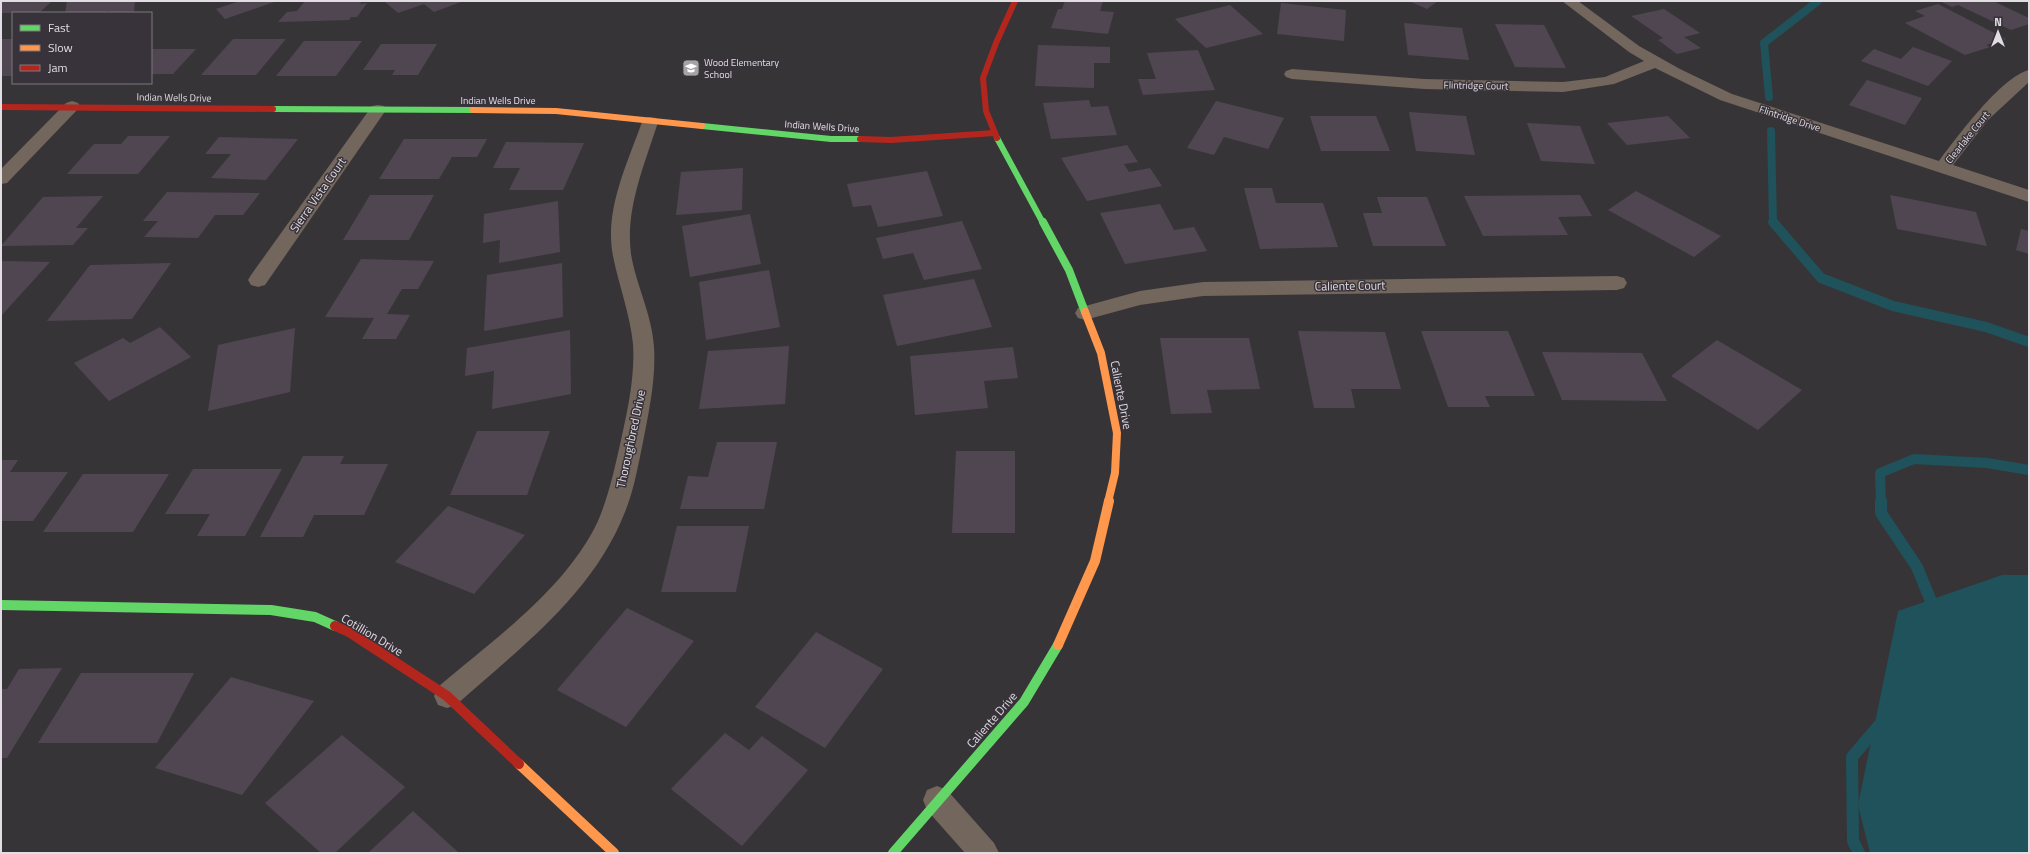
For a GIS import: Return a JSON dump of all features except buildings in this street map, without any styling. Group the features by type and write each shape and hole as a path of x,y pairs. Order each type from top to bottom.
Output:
{"street":[{"name":"Caliente Drive","path":"893,853 937,800 1024,702 1064,634 1095,561 1115,474 1117,433 1100,353 1069,270 994,133 986,112 983,78 996,43 1015,1"},
{"name":"Flintridge Drive","path":"1569,1 1634,49 1656,62 1726,97 2029,196"},
{"name":"Flintridge Court","path":"1292,74 1424,84 1563,87 1608,81 1656,62"},
{"name":"Clearlake Court","path":"1942,168 1982,116 2022,79 2029,75"},
{"name":"Indian Wells Drive","path":"1,107 72,106 556,112 831,139 891,140 994,133"},
{"path":"1,179 72,106"},
{"name":"Sierra Vista Court","path":"258,280 378,110"},
{"name":"Thoroughbred Drive","path":"447,696 536,617 577,575 602,537 622,487 642,390 642,335 622,254 620,230 626,199 650,122"},
{"name":"Caliente Court","path":"1085,313 1140,298 1203,289 1617,283"},
{"name":"Cotillion Drive","path":"1,605 271,610 315,617 349,632 447,696 614,853"},
{"path":"937,800 984,853"}],"water":[{"path":"2002,575 2029,575 2029,853 1870,853 1858,805 1898,611"}],"waterway":[{"path":"1769,97 1764,43 1818,1"},
{"path":"1771,131 1773,223"},
{"path":"1773,222 1821,278 1893,306 1986,327 2029,342"},
{"path":"1881,502 1880,473 1914,459 1987,463 2029,470"},
{"path":"1881,502 1881,513 1917,567 1935,611"},
{"path":"1859,853 1853,841 1852,757 1881,723"}],"traffic: fast":[{"path":"273,109 473,110"},
{"path":"702,126 831,139 860,139"},
{"path":"997,138 1069,270 1085,312"},
{"path":"1,605 271,610 315,617 335,626"},
{"path":"893,853 1024,702 1058,645"}],"traffic: slow":[{"path":"473,110 556,111 702,126"},
{"path":"1058,645 1095,561 1115,473 1117,433 1101,353 1085,312"},
{"path":"519,764 614,853"}],"traffic: jam":[{"path":"997,138 986,111 983,78 996,43 1015,1"},
{"path":"1,107 273,109"},
{"path":"860,139 891,140 994,133"},
{"path":"335,626 349,632 447,696 519,764"}],"place":[{"name":"Wood Elementary School","path":"691,68"}]}
